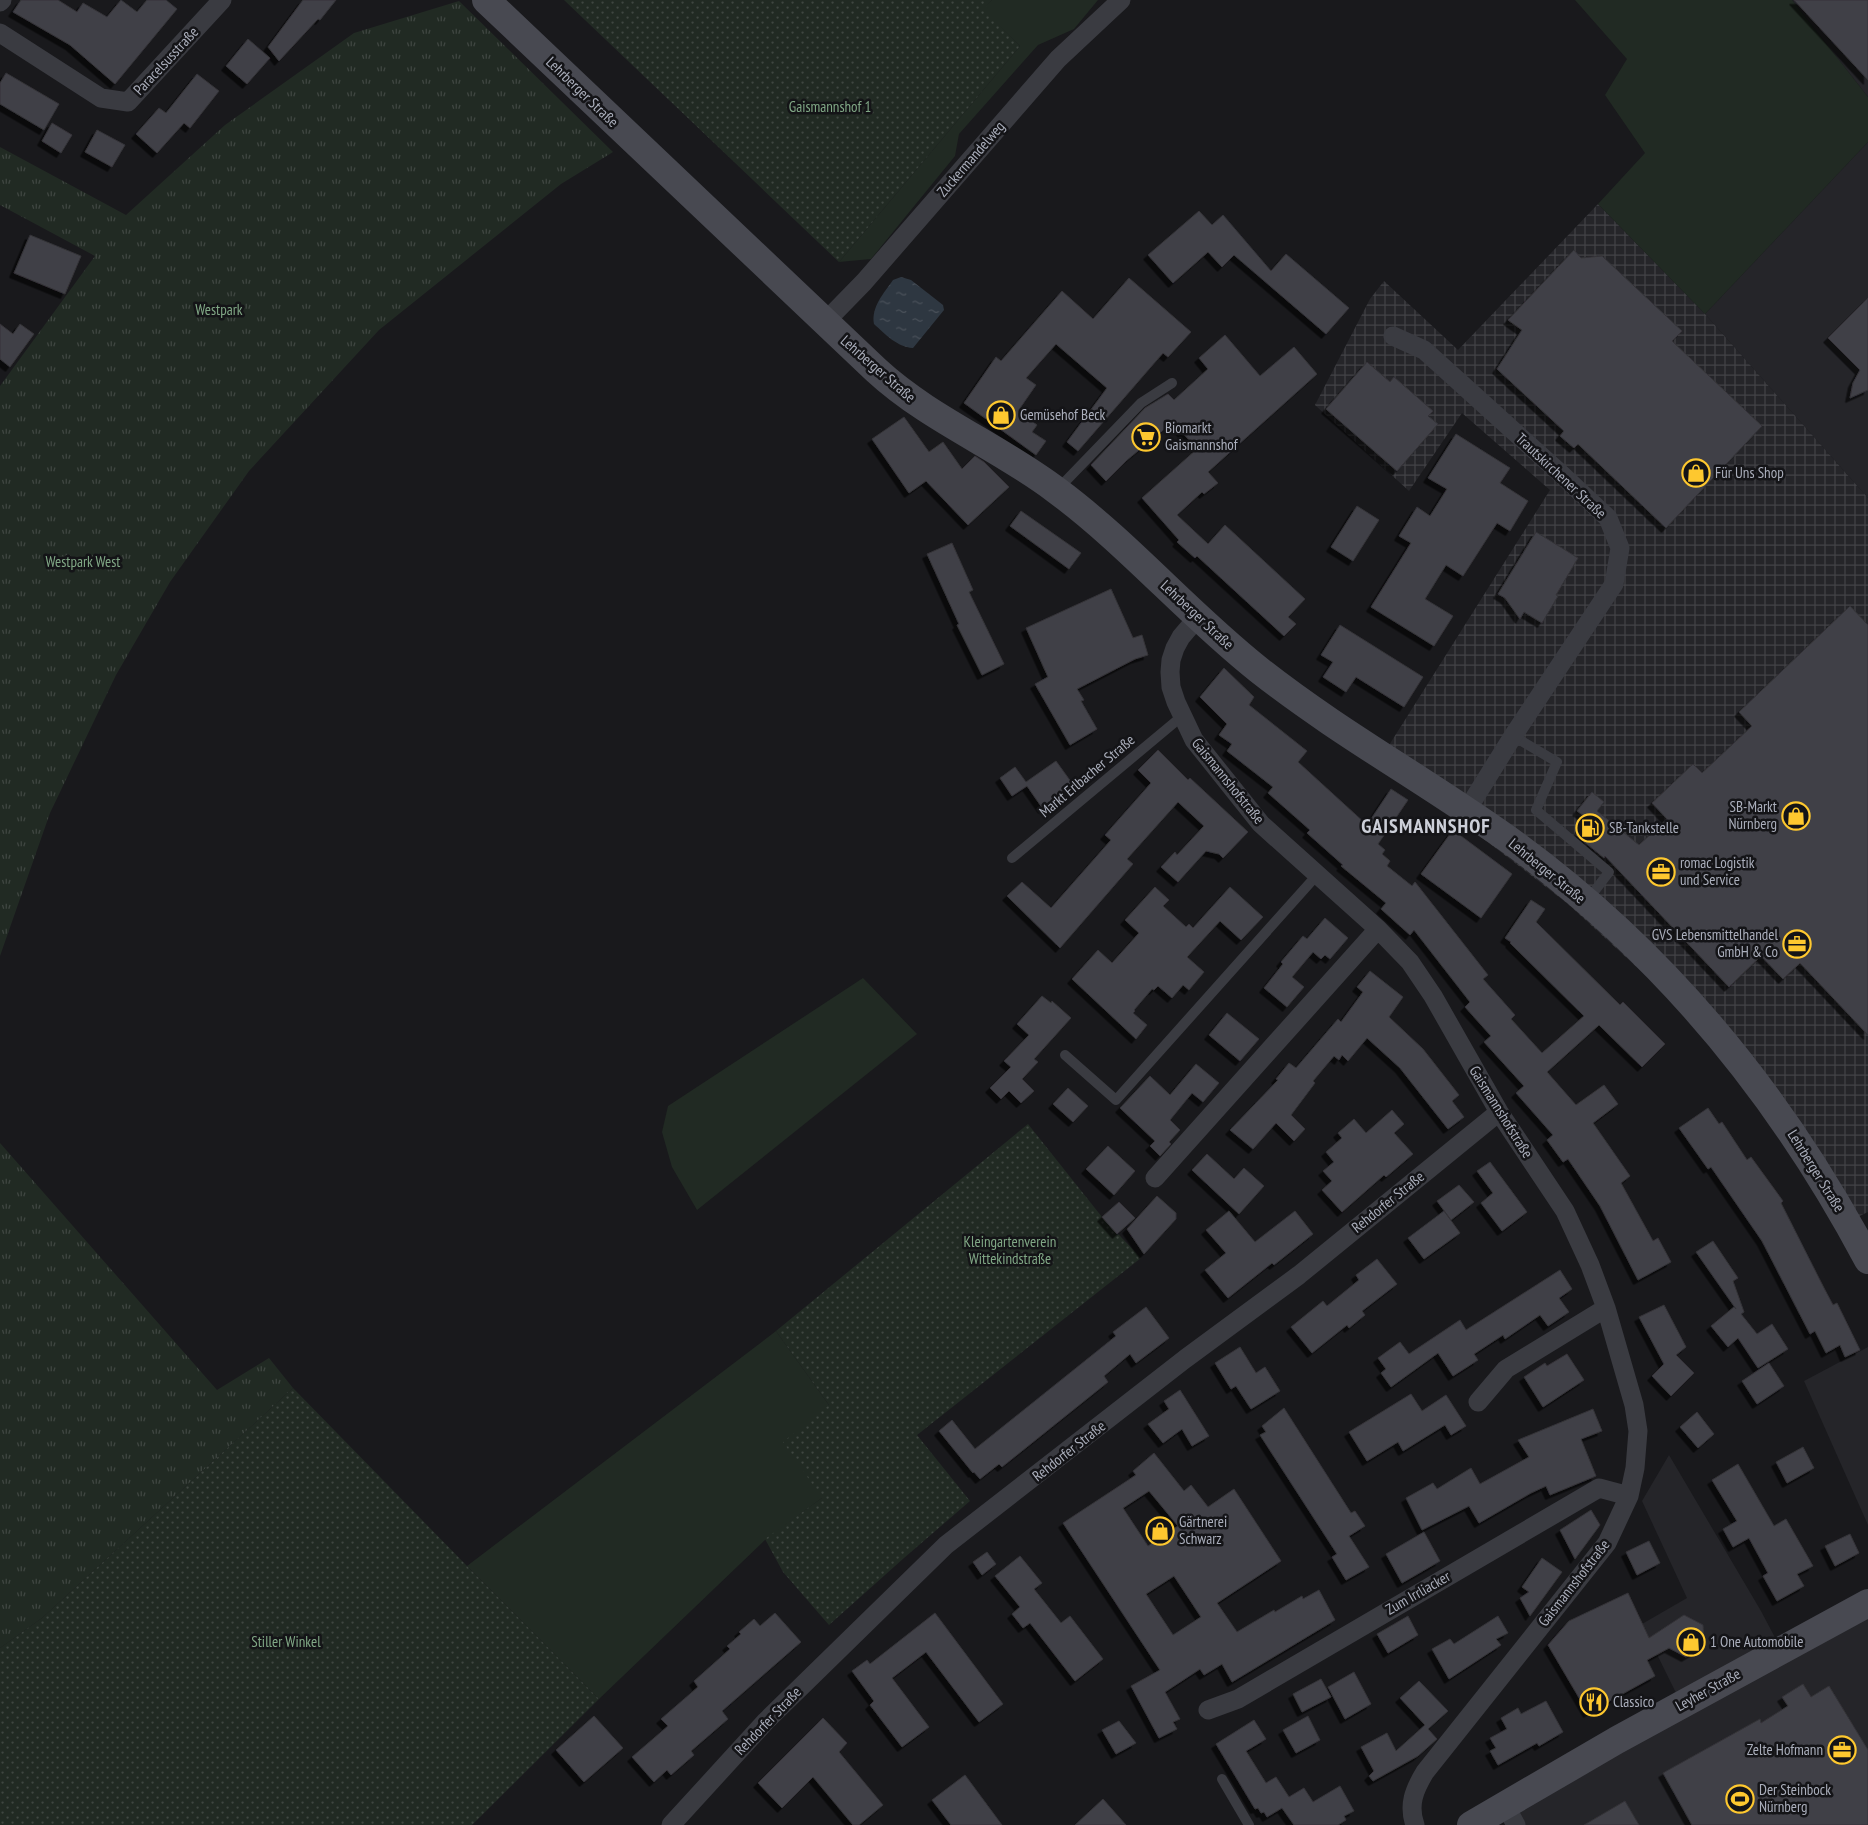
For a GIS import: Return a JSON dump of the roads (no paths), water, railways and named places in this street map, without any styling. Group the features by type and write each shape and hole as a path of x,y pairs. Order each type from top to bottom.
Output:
{"street":[{"name":"Paracelsusstraße","path":"0,33 101,98 128,102 222,0"},
{"name":"Lehrberger Straße","path":"486,0 876,370 911,400 1014,461 1057,490 1104,529 1239,654 1350,735 1467,810 1538,862 1637,947 1694,1007 1735,1054 1805,1150 1868,1260"},
{"name":"Zuckermandelweg","path":"826,322 864,282 1058,59 1121,0"},
{"name":"Trautskirchener Straße","path":"1393,336 1424,350 1560,473 1608,518 1620,548 1614,584 1513,736 1467,810"},
{"name":"Gaismannshofstraße","path":"1198,616 1181,637 1171,660 1171,687 1182,717 1194,740 1261,824 1378,929 1415,968 1499,1112 1565,1211 1590,1265 1606,1308 1634,1405 1638,1431 1635,1468 1629,1496 1607,1543 1419,1782 1412,1796 1415,1825"},
{"path":"1155,1178 1378,929"},
{"name":"Rehdorfer Straße","path":"671,1825 766,1721 946,1545 1186,1359 1299,1275 1499,1112"},
{"path":"1478,1402 1506,1370 1606,1308"},
{"name":"Zum Irrliacker","path":"1208,1710 1238,1700 1599,1488 1629,1496"},
{"name":"Leyher Straße","path":"1472,1825 1511,1815 1749,1667 1868,1603"}],"lane":[{"path":"1057,490 1141,403 1172,383"},
{"name":"Markt Erlbacher Straße","path":"1012,858 1182,717"},
{"path":"1513,736 1557,762 1536,810 1609,872 1586,902"},
{"path":"1065,1055 1116,1100 1317,875"},
{"path":"1222,1779 1249,1825"}],"water":[{"path":"901,277 911,280 943,305 944,310 913,348 897,343 874,324 874,312 879,300 893,280"}],"place":[{"name":"Gemüsehof Beck","path":"1001,415"},
{"name":"Biomarkt Gaismannshof","path":"1146,437"},
{"name":"Für Uns Shop","path":"1696,473"},
{"name":"SB-Markt Nürnberg","path":"1796,816"},
{"name":"SB-Tankstelle","path":"1590,828"},
{"name":"romac Logistik und Service","path":"1661,872"},
{"name":"GVS Lebensmittelhandel GmbH & Co","path":"1797,944"},
{"name":"Gärtnerei Schwarz","path":"1160,1531"},
{"name":"1 One Automobile","path":"1691,1642"},
{"name":"Classico","path":"1594,1702"},
{"name":"Zelte Hofmann","path":"1842,1750"},
{"name":"Der Steinbock Nürnberg","path":"1740,1799"}],"district":[{"name":"GAISMANNSHOF","path":"1426,826"}],"park label":[{"name":"Gaismannshof 1","path":"830,107"},
{"name":"Westpark","path":"219,310"},
{"name":"Westpark West","path":"83,562"},
{"name":"Kleingartenverein Wittekindstraße","path":"1010,1250"},
{"name":"Stiller Winkel","path":"286,1642"}]}
